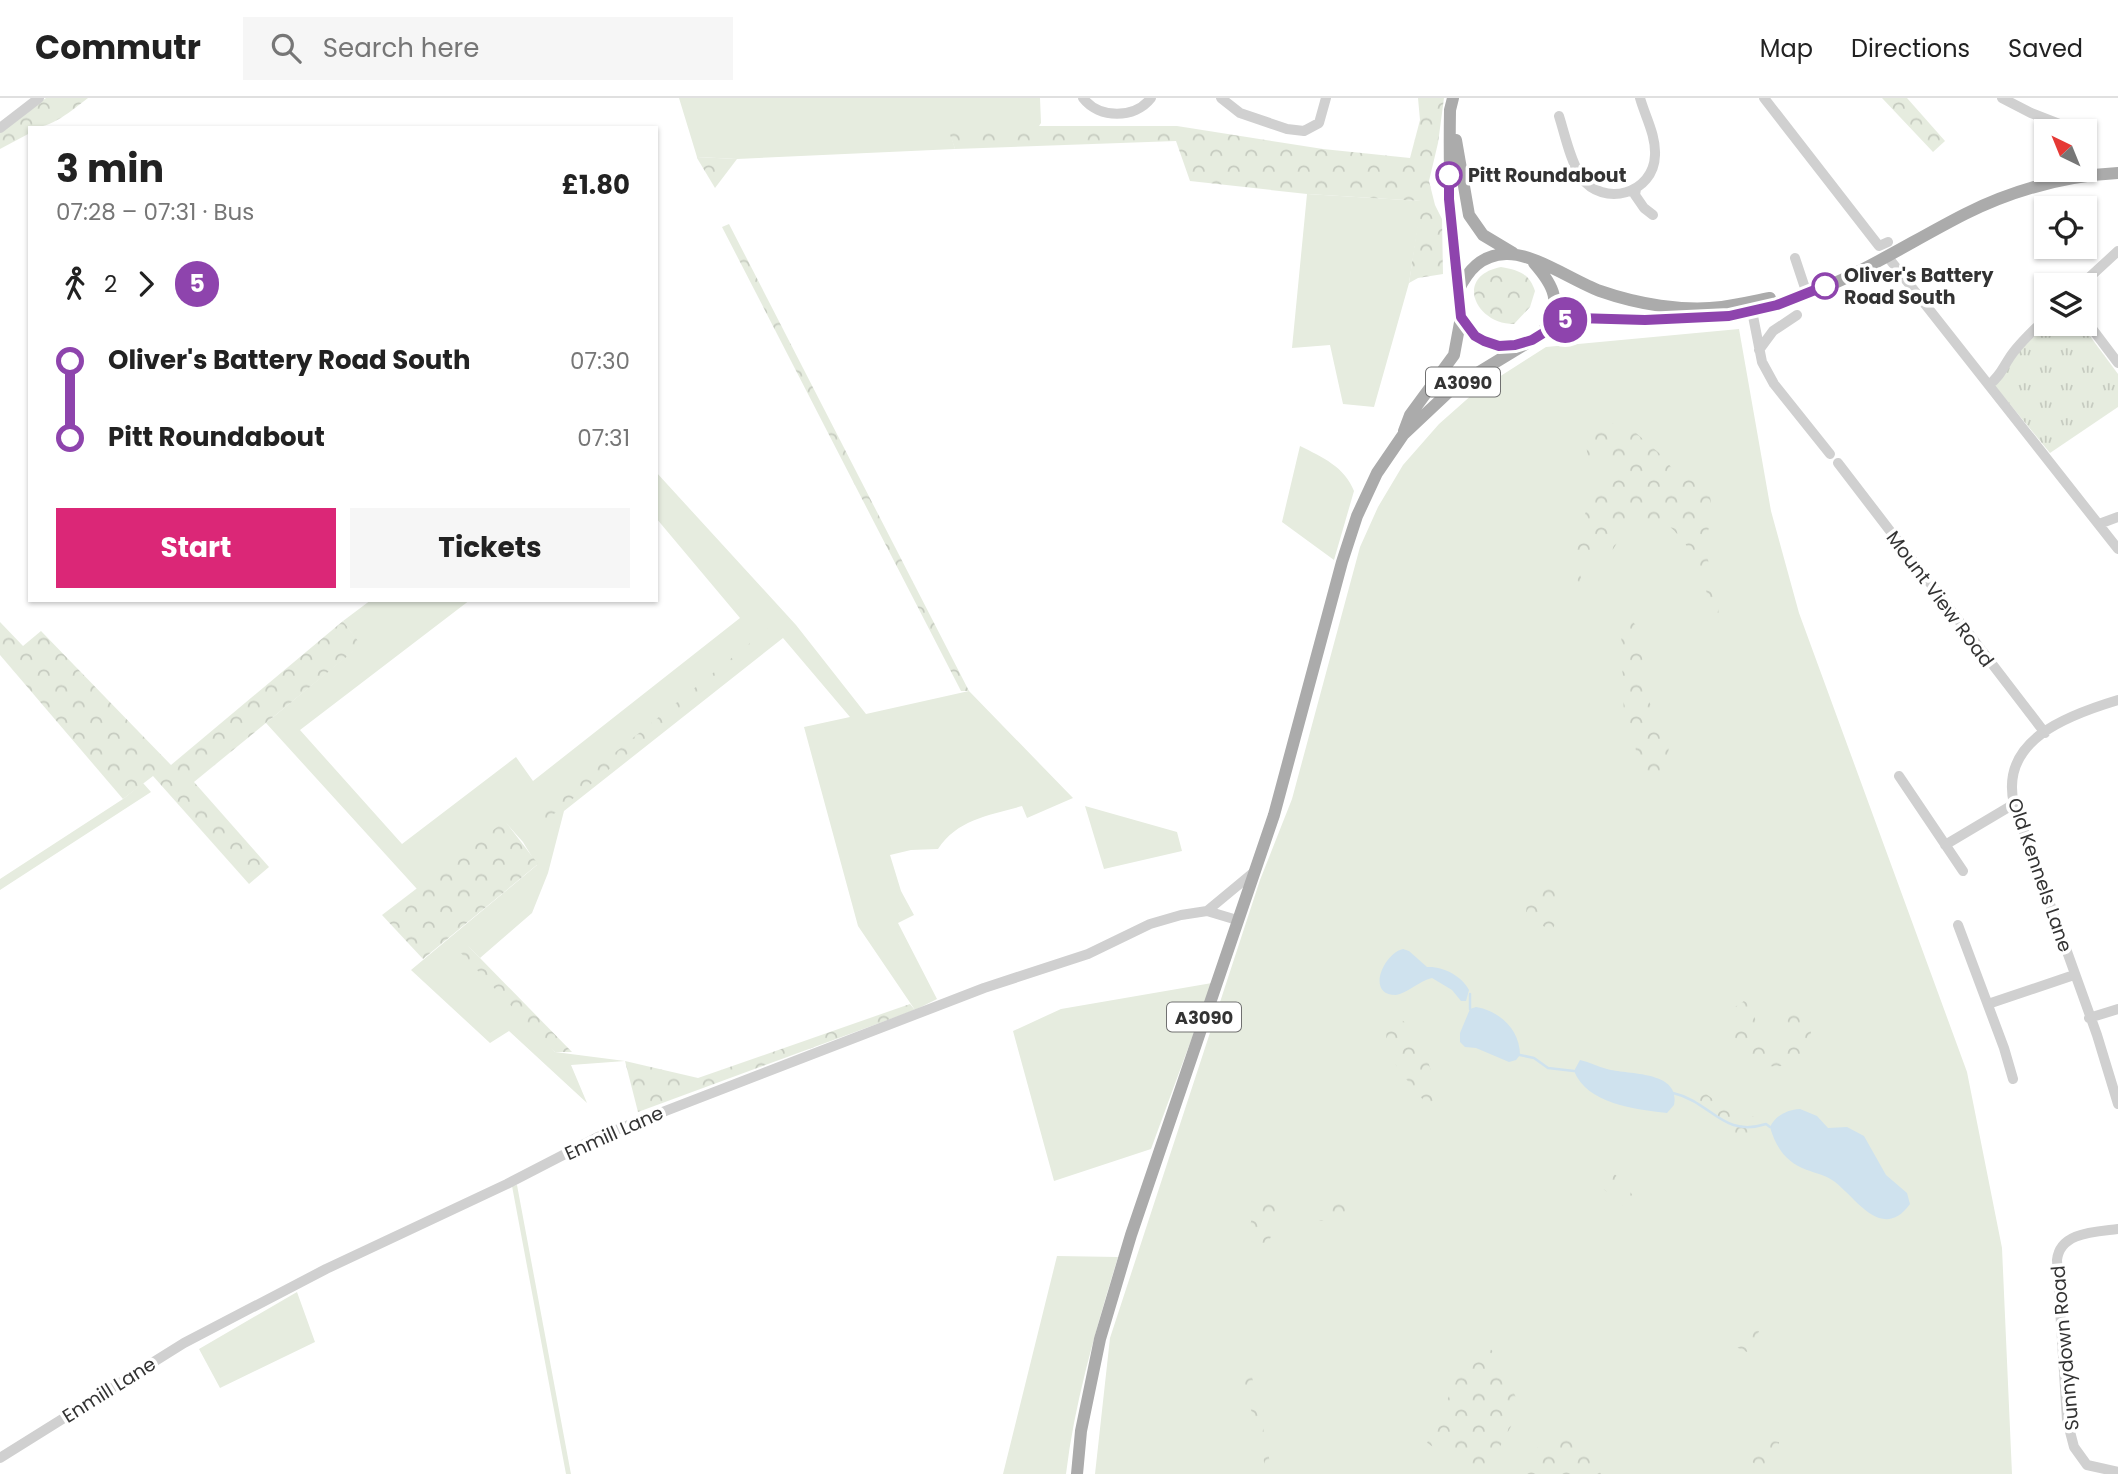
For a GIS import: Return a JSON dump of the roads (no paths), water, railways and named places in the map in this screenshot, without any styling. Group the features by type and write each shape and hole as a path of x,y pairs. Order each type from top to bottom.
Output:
{"main road":[{"path":"1454,98 1455,136 1469,215 1482,235 1526,258 1547,278 1553,290 1553,316 1537,336 1499,346 1475,336 1461,317 1449,199 1450,110 1454,98"},
{"name":"A3090","path":"1077,1474 1081,1431 1100,1339 1131,1235 1274,815 1342,562 1357,516 1377,473 1403,435 1453,388 1566,319 1702,318 1752,311 1831,284 1965,214 2023,190 2065,178 2118,173"},
{"path":"1458,291 1466,275 1483,260 1505,254 1526,258"},
{"name":"A3090","path":"1526,258 1576,281 1628,299 1673,306 1722,307 1806,292"},
{"name":"A3090","path":"1403,435 1410,415 1454,355 1461,317"}],"street":[{"path":"0,128 39,98"},
{"path":"1083,98 1089,106 1096,109 1110,113 1127,113 1138,110 1151,98"},
{"path":"1222,98 1240,113 1287,129 1304,131 1319,123 1326,98"},
{"path":"1559,116 1582,178 1591,187 1615,195 1636,189 1649,175 1655,155 1650,126 1640,98"},
{"path":"1764,98 1879,246 1888,242"},
{"path":"2002,98 2046,119"},
{"path":"1636,189 1635,195 1653,215"},
{"path":"2094,273 2118,251"},
{"path":"1887,256 2118,549"},
{"path":"1796,258 1806,292"},
{"path":"1722,307 1747,307 1752,311"},
{"name":"Mount View Road","path":"1752,311 1762,362 1782,397 1834,458 2045,733"},
{"path":"1759,349 1773,331 1797,315"},
{"path":"1989,385 2034,331"},
{"path":"2097,335 2118,363"},
{"path":"2099,524 2118,517"},
{"name":"Old Kennels Lane","path":"2118,700 2070,718 2030,743 2015,762 2011,779 2014,804 2097,1035 2118,1104"},
{"path":"1899,776 1963,871"},
{"path":"1945,845 2014,804"},
{"name":"Enmill Lane","path":"0,1458 184,1343 326,1269 507,1184 598,1137 984,988 1088,954 1150,924 1207,911 1254,872"},
{"path":"1207,911 1237,920"},
{"path":"1958,925 2013,1079"},
{"path":"1988,1004 2074,975"},
{"path":"2089,1018 2118,1009"},
{"name":"Sunnydown Road","path":"2118,1228 2071,1238 2062,1244 2058,1252 2067,1420 2074,1447 2085,1469 2118,1472"}],"water":[{"path":"1403,949 1427,967 1439,968 1457,976 1469,990 1466,1001 1461,1001 1452,990 1432,978 1400,994 1387,993 1381,988 1380,982 1384,965 1396,952"},
{"path":"1476,1007 1493,1013 1507,1023 1519,1046 1520,1055 1516,1060 1509,1062 1476,1048 1465,1047 1460,1042 1460,1033 1470,1009"},
{"path":"1580,1060 1607,1069 1661,1080 1669,1085 1674,1094 1674,1105 1667,1113 1627,1107 1601,1098 1580,1082 1574,1071"},
{"path":"1800,1109 1817,1116 1828,1128 1847,1127 1864,1136 1886,1175 1907,1193 1910,1204 1899,1215 1889,1219 1878,1218 1832,1180 1800,1167 1788,1158 1779,1148 1770,1127 1782,1114"}],"waterway":[{"path":"1470,994 1470,1009"},
{"path":"1520,1055 1534,1058 1548,1068 1574,1071"},
{"path":"1673,1093 1686,1097 1728,1123 1751,1127 1766,1124 1770,1127"}],"place":[{"name":"Pitt Roundabout","path":"1449,175"},
{"name":"Oliver's Battery Road South","path":"1825,286"}]}
